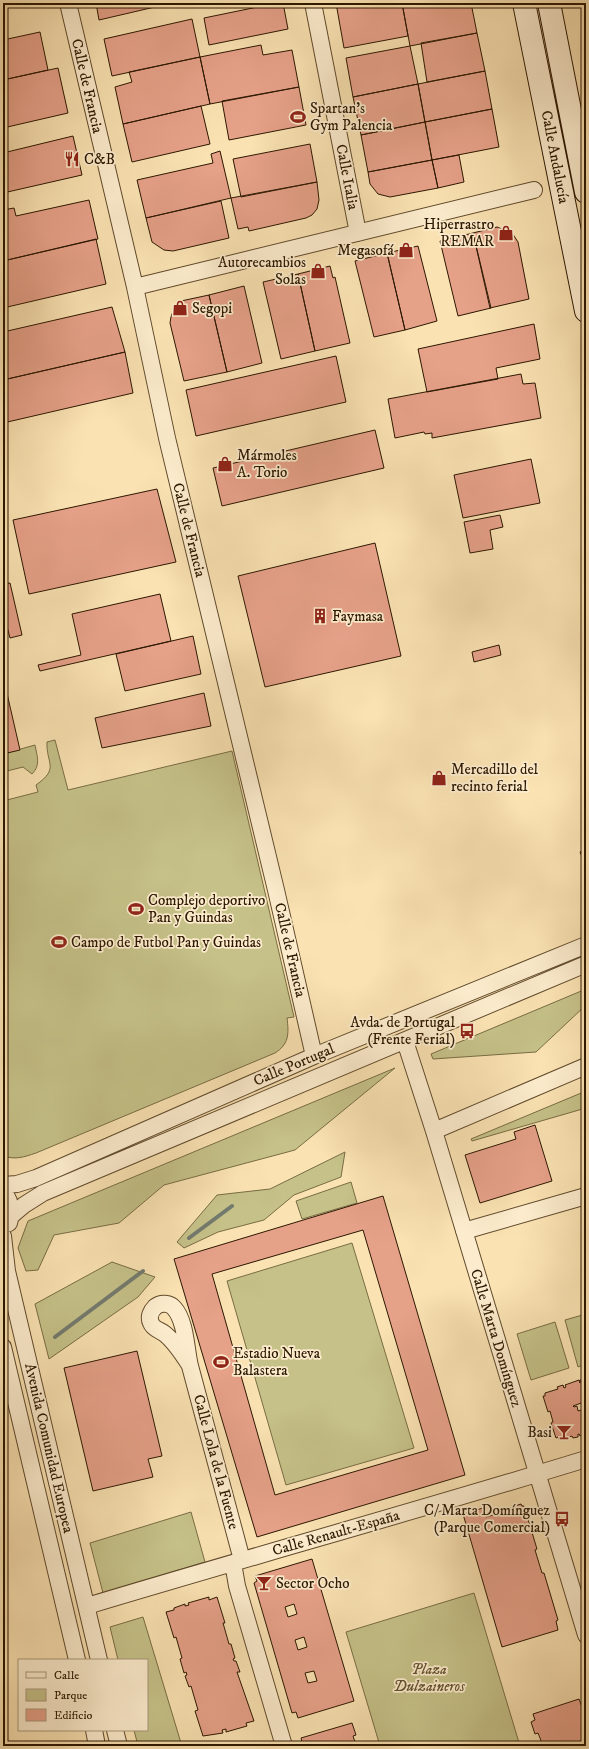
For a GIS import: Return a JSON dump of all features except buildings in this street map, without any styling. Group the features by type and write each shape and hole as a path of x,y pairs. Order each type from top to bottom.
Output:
{"main road":[{"name":"Calle Andalucía","path":"524,3 586,311"},
{"name":"Calle Andalucía","path":"549,3 586,192"}],"street":[{"name":"Calle de Francia","path":"68,3 135,287 167,438 272,874 314,1056"},
{"name":"Calle Italia","path":"313,3 358,233"},
{"path":"135,287 534,190"},
{"name":"Calle Portugal","path":"3,1185 16,1184 36,1178 314,1056 586,945"},
{"name":"Calle Portugal","path":"11,1216 24,1205 43,1193 586,964"},
{"name":"Calle Marta Domínguez","path":"405,1041 434,1131 586,1635"},
{"path":"434,1131 586,1066"},
{"path":"3,1191 11,1207 11,1216 8,1225 3,1232"},
{"path":"464,1231 586,1196"},
{"name":"Avenida Comunidad Europea","path":"3,1236 7,1271 99,1659"},
{"name":"Avenida Comunidad Europea","path":"3,1347 77,1659"},
{"name":"Calle Lola de la Fuente","path":"190,1364 237,1561 237,1586 284,1746"},
{"name":"Calle Renault-España","path":"87,1606 586,1459"},
{"path":"94,1731 98,1746"},
{"path":"115,1731 119,1746"}],"green space":[{"name":"Complejo deportivo Pan y Guindas","path":"55,740 68,790 232,751 294,1017 287,1018 287,1038 280,1050 275,1053 36,1153 24,1157 12,1158 3,1156 3,801 38,792 36,785 48,774 50,770 47,742"},
{"path":"35,745 37,767 32,774 23,767 3,772 3,754"},
{"path":"586,989 586,1005 536,1052 433,1059 431,1054"},
{"path":"395,1068 295,1150 164,1185 119,1223 54,1235 38,1270 26,1271 18,1248 28,1221"},
{"path":"586,1091 586,1108 472,1141 471,1139"},
{"path":"345,1152 341,1177 294,1195 264,1220 218,1232 184,1248 177,1242 217,1195 270,1189"},
{"path":"351,1182 357,1203 302,1219 296,1201"},
{"name":"Estadio Nueva Balastera","path":"352,1243 414,1448 286,1485 227,1281"},
{"path":"112,1262 155,1277 138,1297 49,1359 35,1304"},
{"path":"586,1314 586,1364 578,1367 565,1320"},
{"path":"555,1322 569,1368 531,1380 517,1334"},
{"path":"191,1512 205,1562 103,1593 90,1543"},
{"name":"Plaza Dulzaineros","path":"474,1593 520,1746 380,1746 346,1632"},
{"path":"143,1617 181,1743 168,1746 138,1746 134,1731 148,1731 148,1659 118,1659 110,1627"}],"waterway":[{"path":"189,1238 232,1206"},
{"path":"55,1337 143,1271"}],"place":[{"name":"Spartan's Gym Palencia","path":"298,117"},
{"name":"C&B","path":"72,159"},
{"name":"Hiperrastro REMAR","path":"506,233"},
{"name":"Megasofá","path":"406,250"},
{"name":"Autorecambios Solas","path":"318,271"},
{"name":"Segopi","path":"180,308"},
{"name":"Mármoles A. Torio","path":"225,464"},
{"name":"Faymasa","path":"320,616"},
{"name":"Mercadillo del recinto ferial","path":"439,778"},
{"name":"Complejo deportivo Pan y Guindas","path":"136,909"},
{"name":"Campo de Futbol Pan y Guindas","path":"59,942"},
{"name":"Avda. de Portugal (Frente Ferial)","path":"467,1031"},
{"name":"Estadio Nueva Balastera","path":"221,1362"},
{"name":"Basi","path":"564,1432"},
{"name":"C/ Marta Domínguez (Parque Comercial)","path":"562,1519"},
{"name":"Sector Ocho","path":"264,1583"}]}
